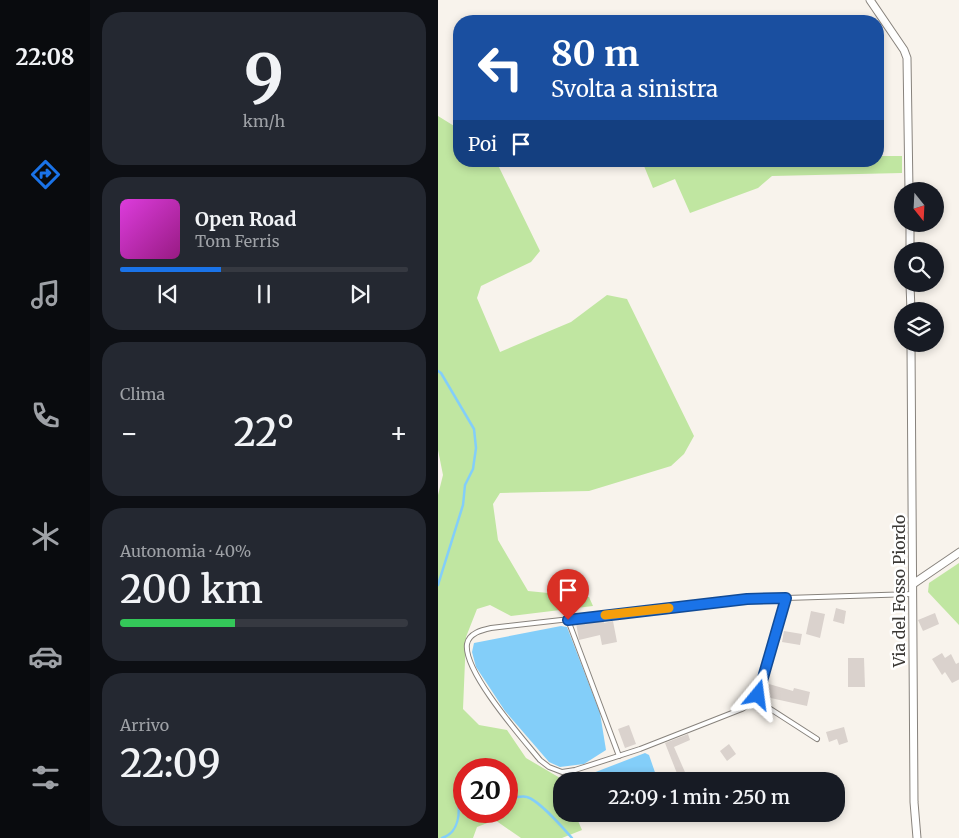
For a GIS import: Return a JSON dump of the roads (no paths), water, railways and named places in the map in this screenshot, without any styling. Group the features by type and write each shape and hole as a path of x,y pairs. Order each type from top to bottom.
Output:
{"street":[{"path":"870,0 880,15"},
{"path":"884,21 904,50 907,58 909,182"},
{"name":"Via del Fosso Piordo","path":"911,352 914,802 917,838"},
{"path":"913,584 960,552"}],"lane":[{"path":"786,598 755,699 742,709 619,756 568,772 562,772 544,764 487,692 472,664 467,649 469,638 479,631 491,628 747,599 913,594"},
{"path":"568,620 619,756"},
{"path":"755,699 817,739"}],"water":[{"path":"561,626 567,627 600,713 606,750 584,764 560,767 549,762 505,711 476,667 472,652 474,643"},
{"path":"645,753 649,755 655,772 596,772"}],"waterway":[{"path":"438,371 474,429 476,448 473,469 465,485 463,505 438,585"},
{"path":"518,797 532,799 551,815 572,838"},
{"path":"442,838 452,832 457,823"}]}
